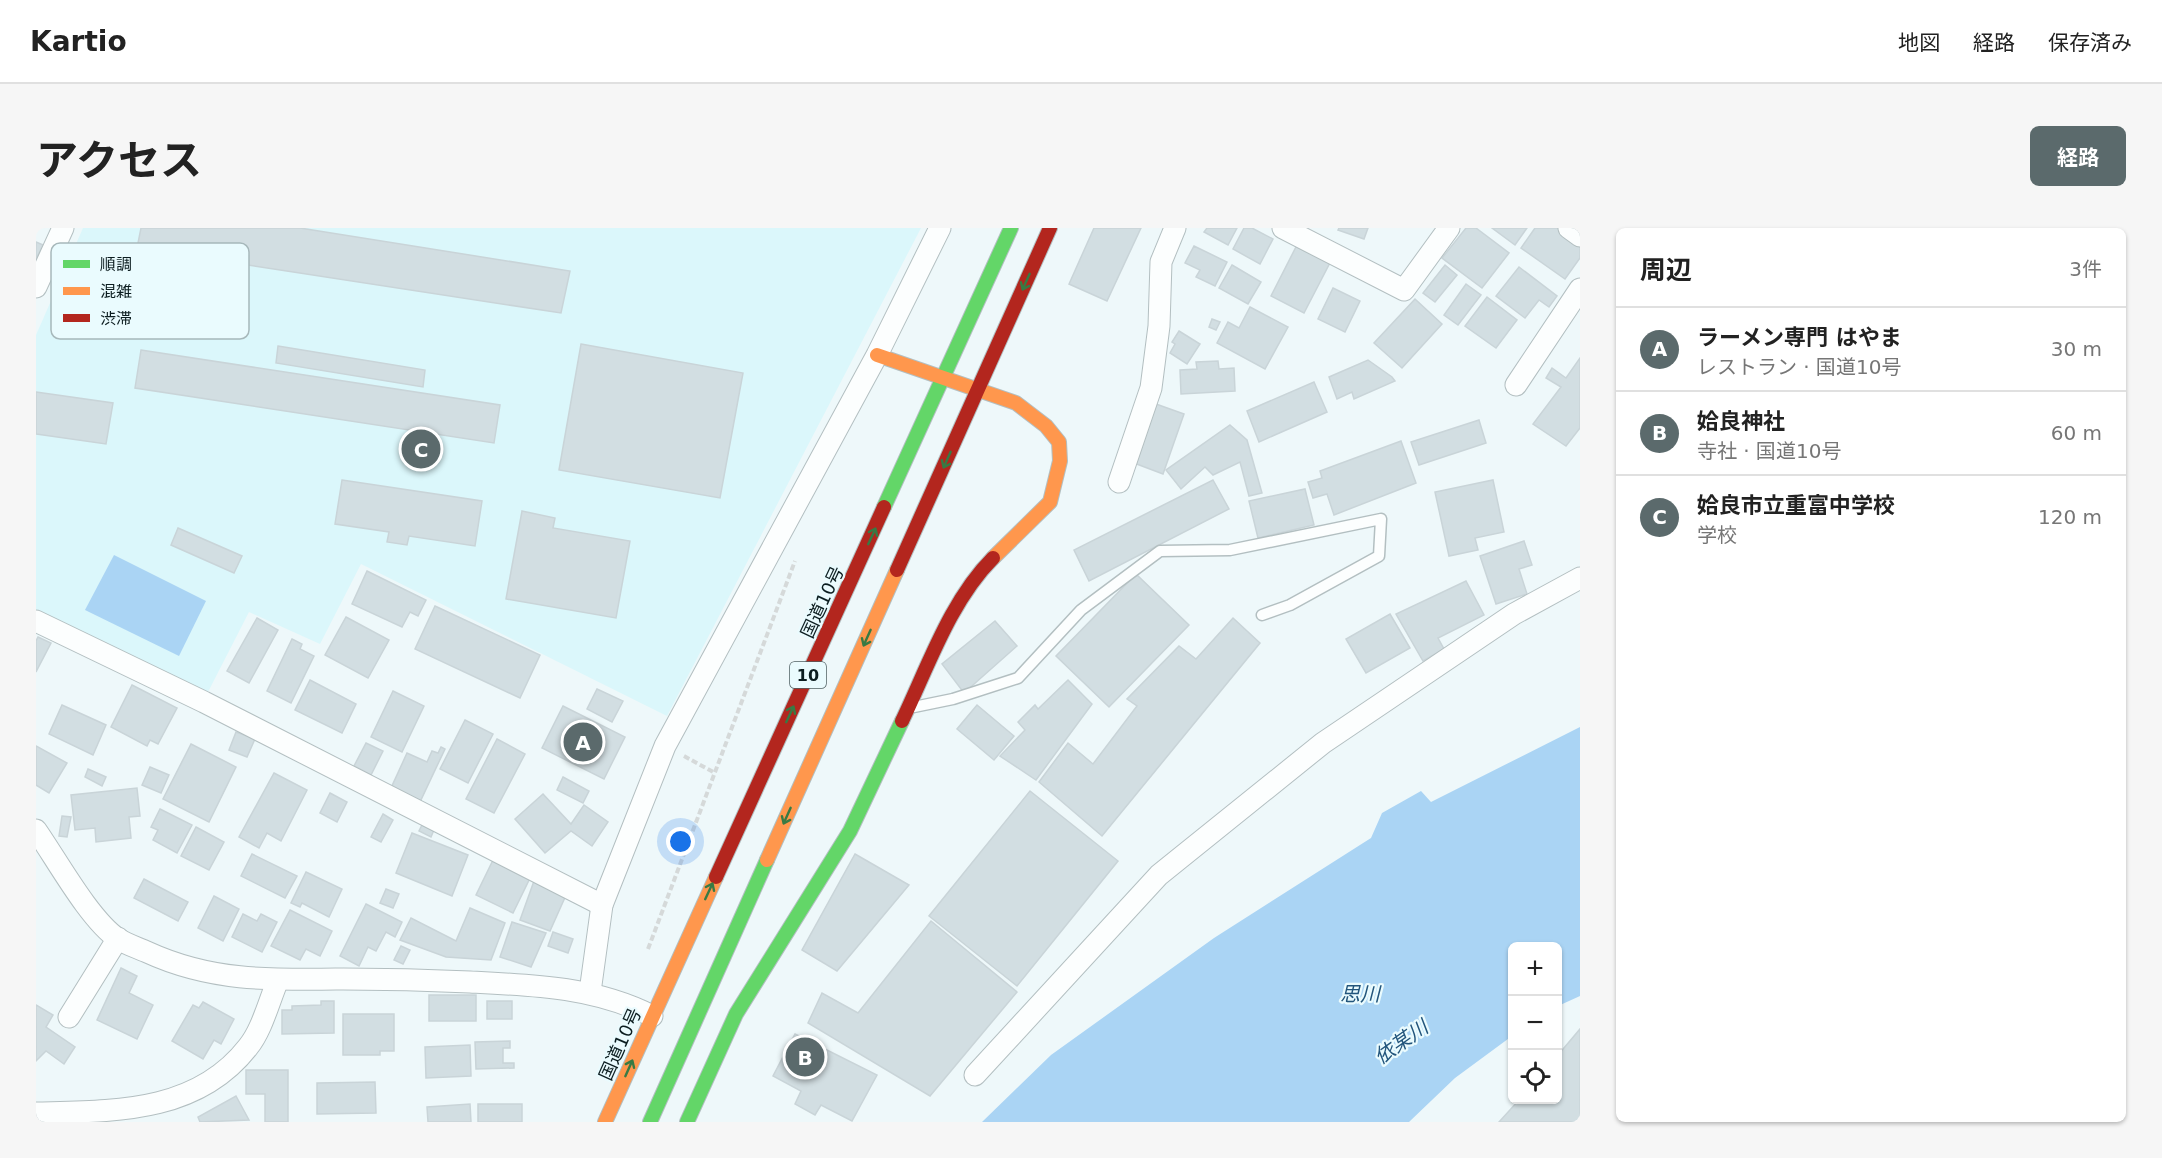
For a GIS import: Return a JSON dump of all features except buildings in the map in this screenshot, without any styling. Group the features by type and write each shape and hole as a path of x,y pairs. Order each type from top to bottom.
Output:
{"main road":[{"name":"国道10号","path":"605,1122 1011,228"},
{"name":"10","path":"650,1122 1050,228"},
{"path":"687,1122 736,1014 850,831 954,612 980,571 1050,502 1054,487 1060,461 1059,441 1046,426 1016,403 877,355"}],"street":[{"path":"56,243 63,228"},
{"path":"590,992 602,905 665,746 877,355 940,228"},
{"path":"1119,482 1151,388 1159,326 1161,262 1175,228"},
{"path":"1283,228 1404,290 1449,228"},
{"path":"1569,228 1580,236"},
{"path":"36,287 51,254"},
{"path":"1516,385 1580,289"},
{"path":"975,1075 1159,875 1323,742 1514,614 1580,578"},
{"path":"36,621 204,702 602,905"},
{"path":"36,830 90,909 118,938 158,957 209,974 278,980 400,979 517,984 590,992 627,1003 652,1016"},
{"path":"69,1017 118,938"},
{"path":"36,1113 123,1111 176,1098 220,1078 249,1046 278,980"}],"lane":[{"path":"908,708 953,699 1018,678 1081,610 1160,551 1230,550 1381,519 1379,556 1290,605 1262,615"}],"path":[{"path":"644,960 799,550"},
{"path":"665,746 715,773"}],"shaded area":[{"path":"83,228 921,228 667,716 361,564 320,644 249,612 208,692 36,613 36,335 51,301 51,339 249,339 249,243 76,243"}],"water":[{"path":"114,555 206,601 179,656 85,610"},
{"name":"思川","path":"1580,727 1580,996 1562,1004 1562,942 1508,942 1508,1039 1455,1078 1409,1122 982,1122 1051,1055 1214,938 1371,838 1382,813 1421,791 1431,802"}],"traffic: fast":[{"path":"884,507 1011,228"},
{"path":"687,1122 736,1014 850,831 902,721"},
{"path":"650,1122 767,860"}],"traffic: slow":[{"path":"877,355 1016,403 1046,426 1059,442 1060,461 1050,502 993,558"},
{"path":"767,860 897,570"},
{"path":"605,1122 716,877"}],"traffic: jam":[{"path":"897,570 1050,228"},
{"path":"716,877 884,507"},
{"path":"902,721 952,614 964,594 993,558"}],"place":[{"name":"姶良市立重富中学校","path":"421,449"},
{"name":"ラーメン専門 はやま","path":"583,742"},
{"name":"姶良神社","path":"805,1057"}],"water label":[{"name":"依某川","path":"1401,1042"}]}
